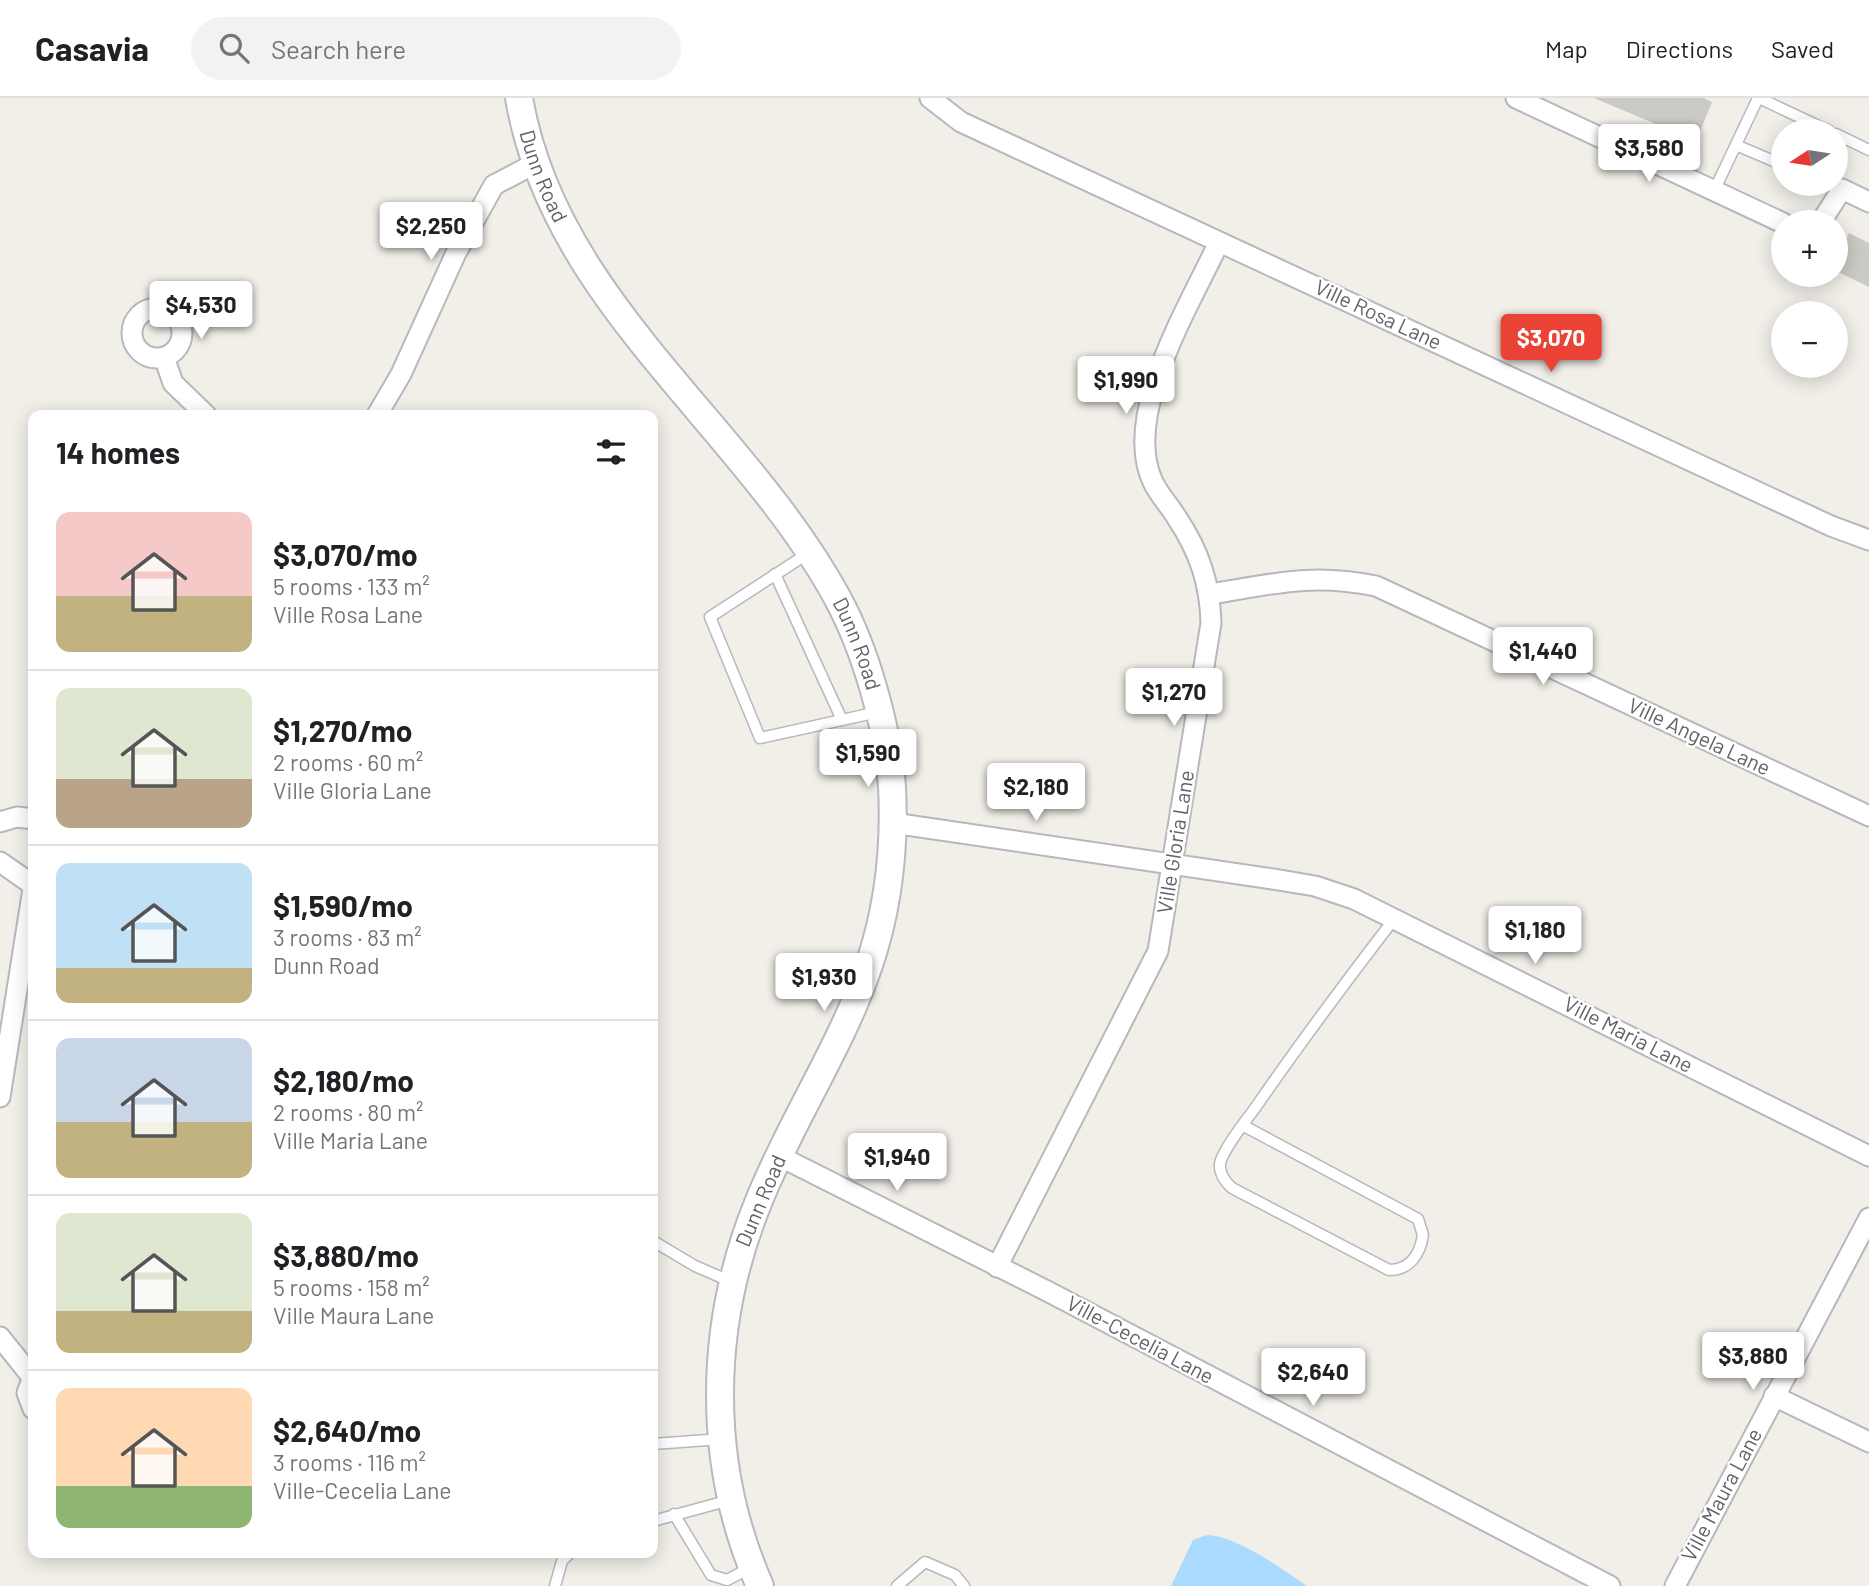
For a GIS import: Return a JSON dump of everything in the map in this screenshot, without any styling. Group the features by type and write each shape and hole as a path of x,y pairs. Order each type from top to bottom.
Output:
{"street":[{"name":"Dunn Road","path":"519,98 536,163 573,244 606,295 809,552 853,629 887,744 893,823 890,874 870,964 843,1027 758,1201 732,1282 720,1350 721,1439 731,1500 756,1576"},
{"name":"Ville Rosa Lane","path":"930,98 961,122 1831,526 1869,540"},
{"path":"1529,101 1771,218"},
{"path":"380,410 401,374 456,253 494,186 536,163"},
{"path":"1848,192 1869,202"},
{"name":"Ville Gloria Lane","path":"997,1267 1141,990 1158,950 1211,623 1207,579 1186,531 1154,484 1145,460 1144,435 1147,407 1158,375 1219,242"},
{"path":"164,357 173,383 201,410"},
{"name":"Ville Angela Lane","path":"1210,594 1307,578 1343,580 1376,586 1869,816"},
{"path":"0,822 17,817 28,818"},
{"name":"Ville Maria Lane","path":"893,823 1315,886 1354,899 1869,1156"},
{"path":"0,862 28,883"},
{"path":"0,1097 28,919"},
{"name":"Ville-Cecelia Lane","path":"779,1156 1610,1586"},
{"name":"Ville Maura Lane","path":"1675,1586 1869,1218"},
{"path":"0,1337 28,1371"},
{"path":"1774,1396 1869,1442"}],"lane":[{"path":"1713,191 1759,98 1804,119"},
{"path":"1848,140 1869,150"},
{"path":"1736,145 1771,160"},
{"path":"809,552 710,617 760,738 878,712"},
{"path":"775,574 842,720"},
{"path":"1244,1126 1418,1219 1423,1235 1412,1262 1406,1267 1389,1270 1232,1188 1222,1175 1221,1160 1306,1034 1395,918"},
{"path":"658,1244 695,1266 732,1282"},
{"path":"658,1444 721,1439"},
{"path":"658,1519 731,1500"},
{"path":"674,1514 711,1575 727,1580 756,1576"},
{"path":"555,1586 565,1558"},
{"path":"897,1586 925,1562 955,1575 964,1586"}],"water":[{"path":"1207,1535 1245,1547 1307,1586 1171,1586 1193,1540"}],"building":[{"path":"1594,98 1704,98 1712,102 1696,141"},
{"path":"1849,233 1869,243 1869,287 1848,277"}]}
